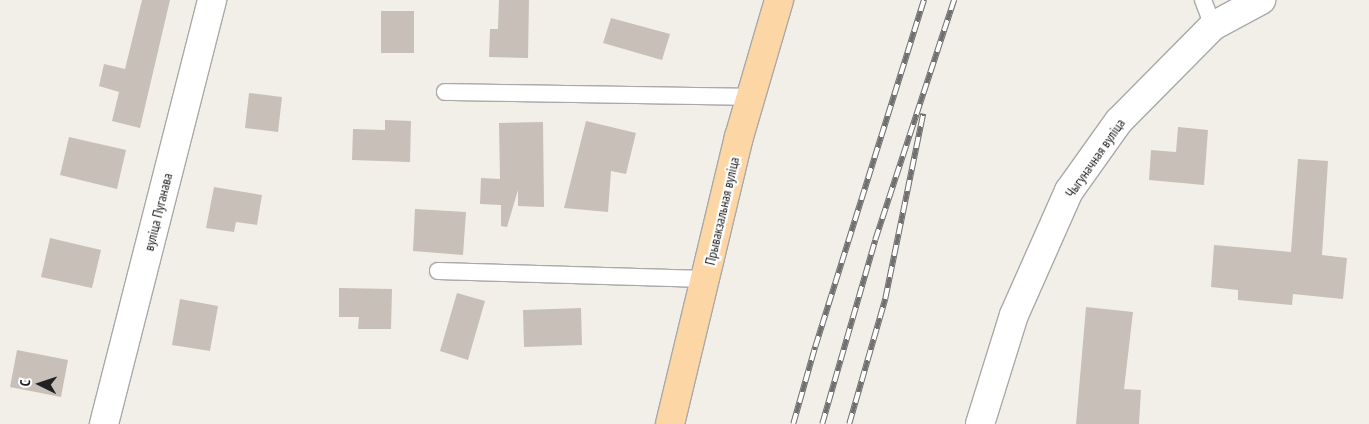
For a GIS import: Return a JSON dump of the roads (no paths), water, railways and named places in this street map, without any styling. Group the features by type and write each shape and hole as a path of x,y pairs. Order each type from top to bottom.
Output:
{"main road":[{"name":"Прывакзальная вуліца","path":"670,424 739,138 779,0"}],"street":[{"name":"вуліца Пуганава","path":"104,424 212,0"},
{"name":"Чыгуначная вуліца","path":"980,424 1014,315 1069,191 1119,121 1213,26 1261,0"}],"lane":[{"path":"1203,0 1213,26"},
{"path":"445,92 751,96"},
{"path":"438,271 705,278"}],"railway":[{"path":"793,424 815,347 924,0"},
{"path":"822,424 875,240 954,0"},
{"path":"849,424 885,299 923,114"}]}
